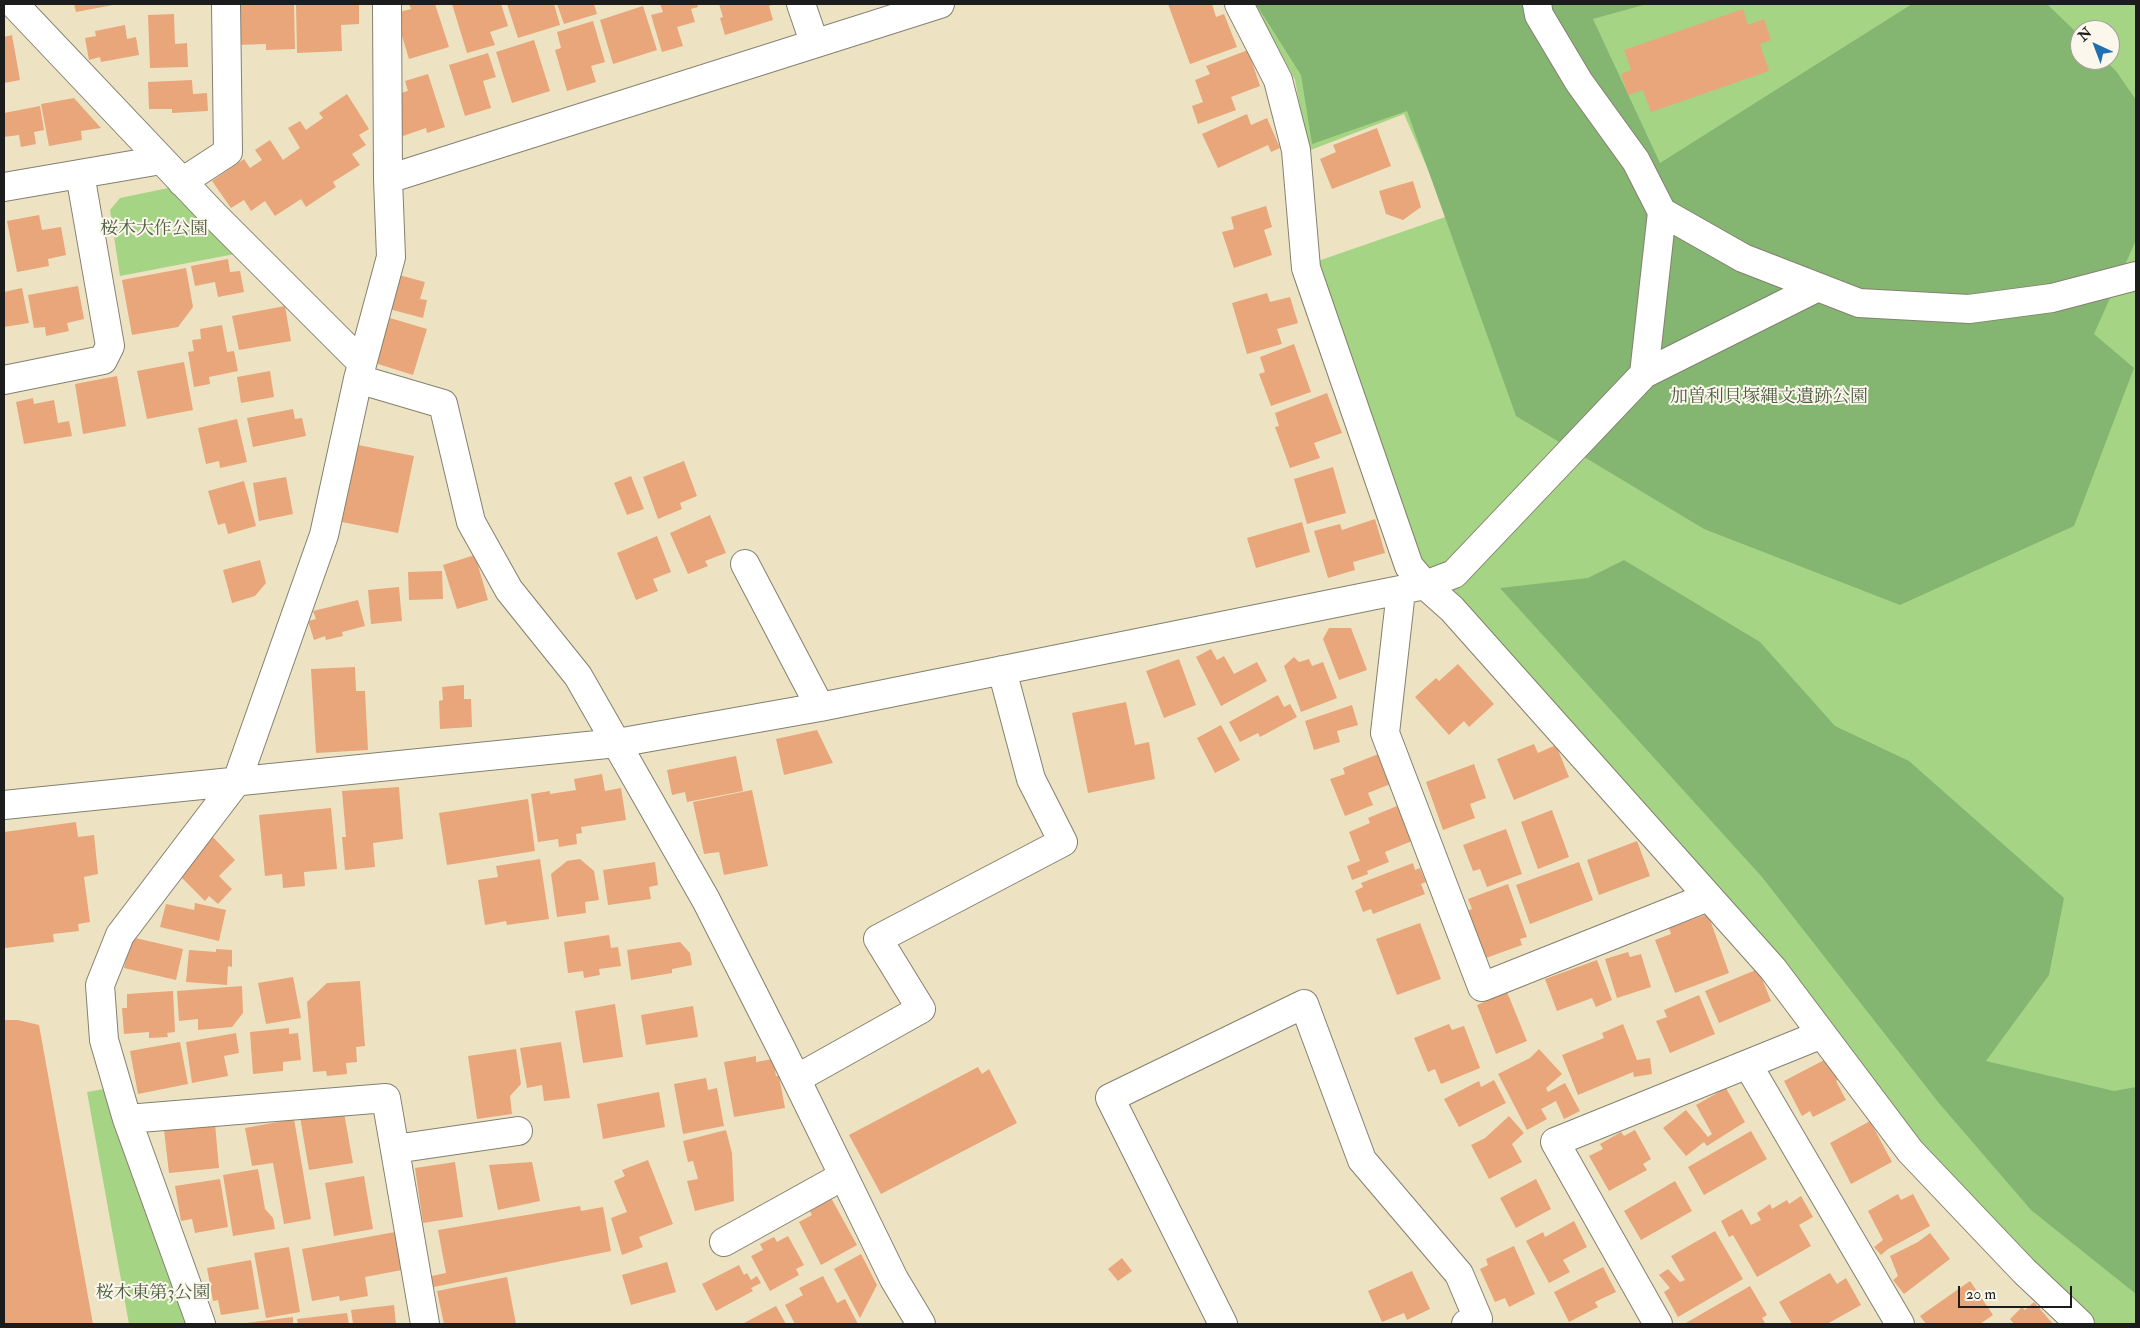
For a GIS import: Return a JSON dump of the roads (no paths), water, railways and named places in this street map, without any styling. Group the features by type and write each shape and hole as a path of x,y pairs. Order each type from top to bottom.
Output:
{"street":[{"path":"14,4 360,371 443,404 471,522 509,590 578,676 706,900 894,1279 921,1324"},
{"path":"182,182 228,152 226,4"},
{"path":"201,1324 127,1119 104,1040 100,985 120,935 237,781 324,535 360,371 391,258 388,179 387,4"},
{"path":"801,4 814,42"},
{"path":"388,179 814,42 940,4"},
{"path":"1239,4 1278,80 1296,150 1306,268 1409,566 1413,588 1385,733 1482,987 1708,897"},
{"path":"1537,4 1540,15 1578,82 1636,162 1662,212 1743,258 1859,303 1969,309 2052,298 2136,276"},
{"path":"4,188 161,160"},
{"path":"4,380 103,360 110,346 80,174"},
{"path":"1644,374 1662,212"},
{"path":"4,805 617,743 820,707 1413,588 1454,574 1644,374 1818,287"},
{"path":"745,564 820,707"},
{"path":"1413,588 1452,609 1773,969 1910,1150 2024,1271 2080,1324"},
{"path":"796,1079 921,1009 878,939 1063,842 1031,779 1002,670"},
{"path":"1223,1324 1110,1098 1304,1004 1362,1160 1459,1274 1478,1319 1466,1324"},
{"path":"1658,1324 1555,1142 1822,1034"},
{"path":"1748,1065 1900,1324"},
{"path":"127,1119 386,1098 425,1324"},
{"path":"395,1149 518,1131"},
{"path":"724,1242 843,1176"}],"park label":[{"name":"桜木大作公園","path":"154,230"},
{"name":"加曽利貝塚縄文遺跡公園","path":"1769,398"},
{"name":"桜木東第3公園","path":"153,1294"}]}
